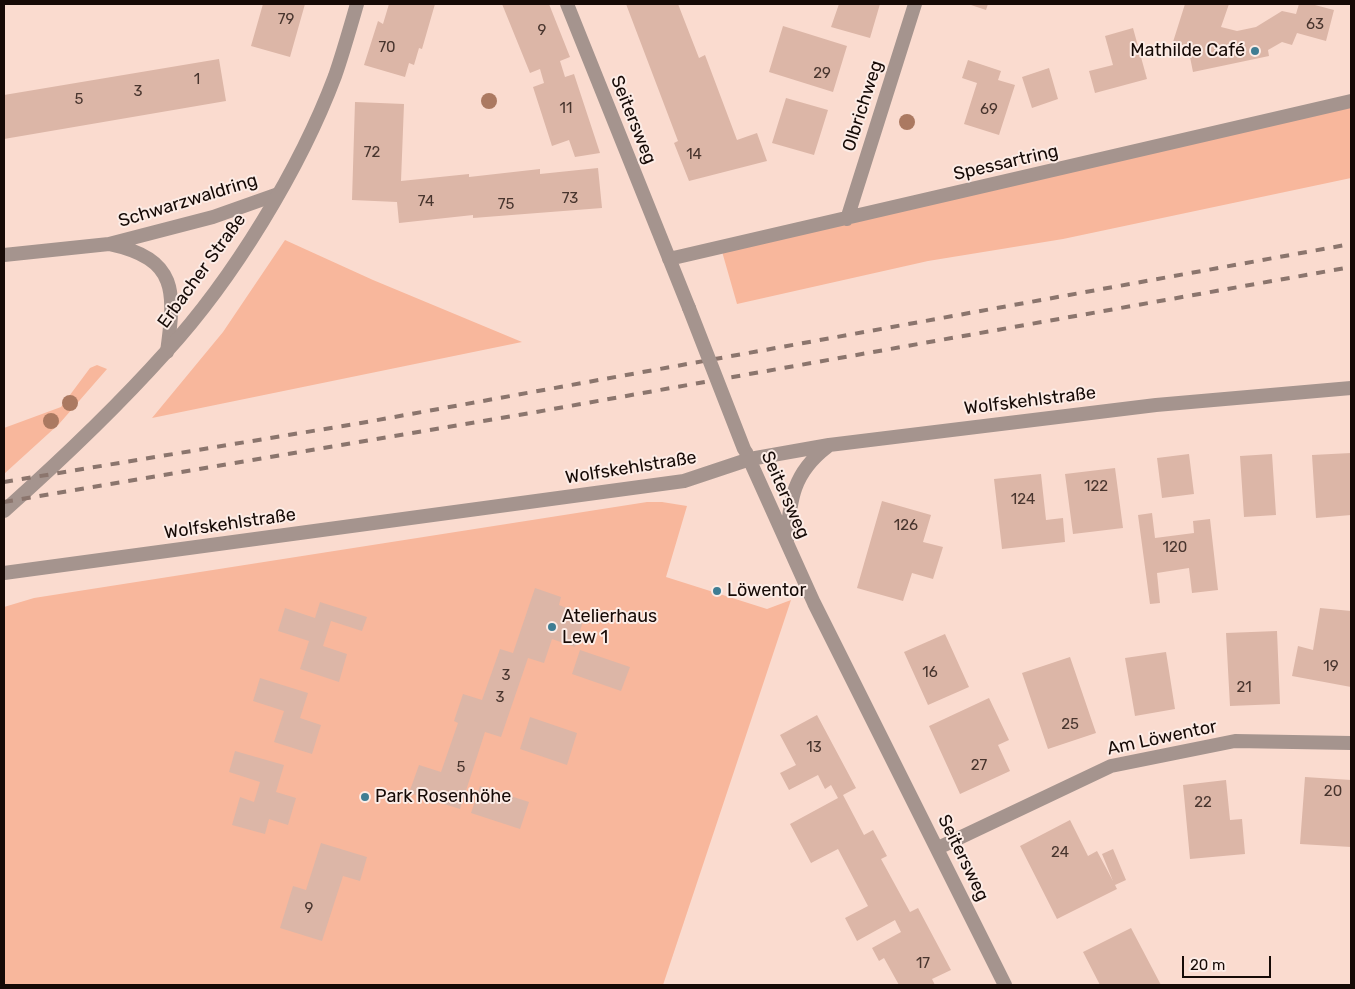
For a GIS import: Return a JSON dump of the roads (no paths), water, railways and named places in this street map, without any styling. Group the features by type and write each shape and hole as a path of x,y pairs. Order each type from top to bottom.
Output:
{"street":[{"name":"Erbacher Straße","path":"4,511 134,386 167,352 207,302 278,194 306,141 335,76 357,4"},
{"name":"Seitersweg","path":"566,4 747,454 814,603 938,848 1004,985"},
{"name":"Olbrichweg","path":"847,219 915,4"},
{"name":"Spessartring","path":"668,259 1351,101"},
{"name":"Schwarzwaldring","path":"4,255 109,244 213,217 278,194"},
{"name":"Schwarzwaldring","path":"109,244 136,251 158,265 164,273 170,286 172,299 167,352"},
{"name":"Wolfskehlstraße","path":"4,573 684,481 747,454 1156,405 1351,388"},
{"path":"787,543 793,492 801,474 811,459 830,445"},
{"name":"Am Löwentor","path":"938,848 1111,766 1235,741 1351,744"}],"railway":[{"path":"4,482 361,423 1351,244"},
{"path":"4,502 536,412 1351,267"}],"place":[{"name":"Mathilde Café","path":"1255,51"},
{"name":"Löwentor","path":"717,591"},
{"name":"Atelierhaus Lew 1","path":"552,627"},
{"name":"Park Rosenhöhe","path":"365,797"}]}
